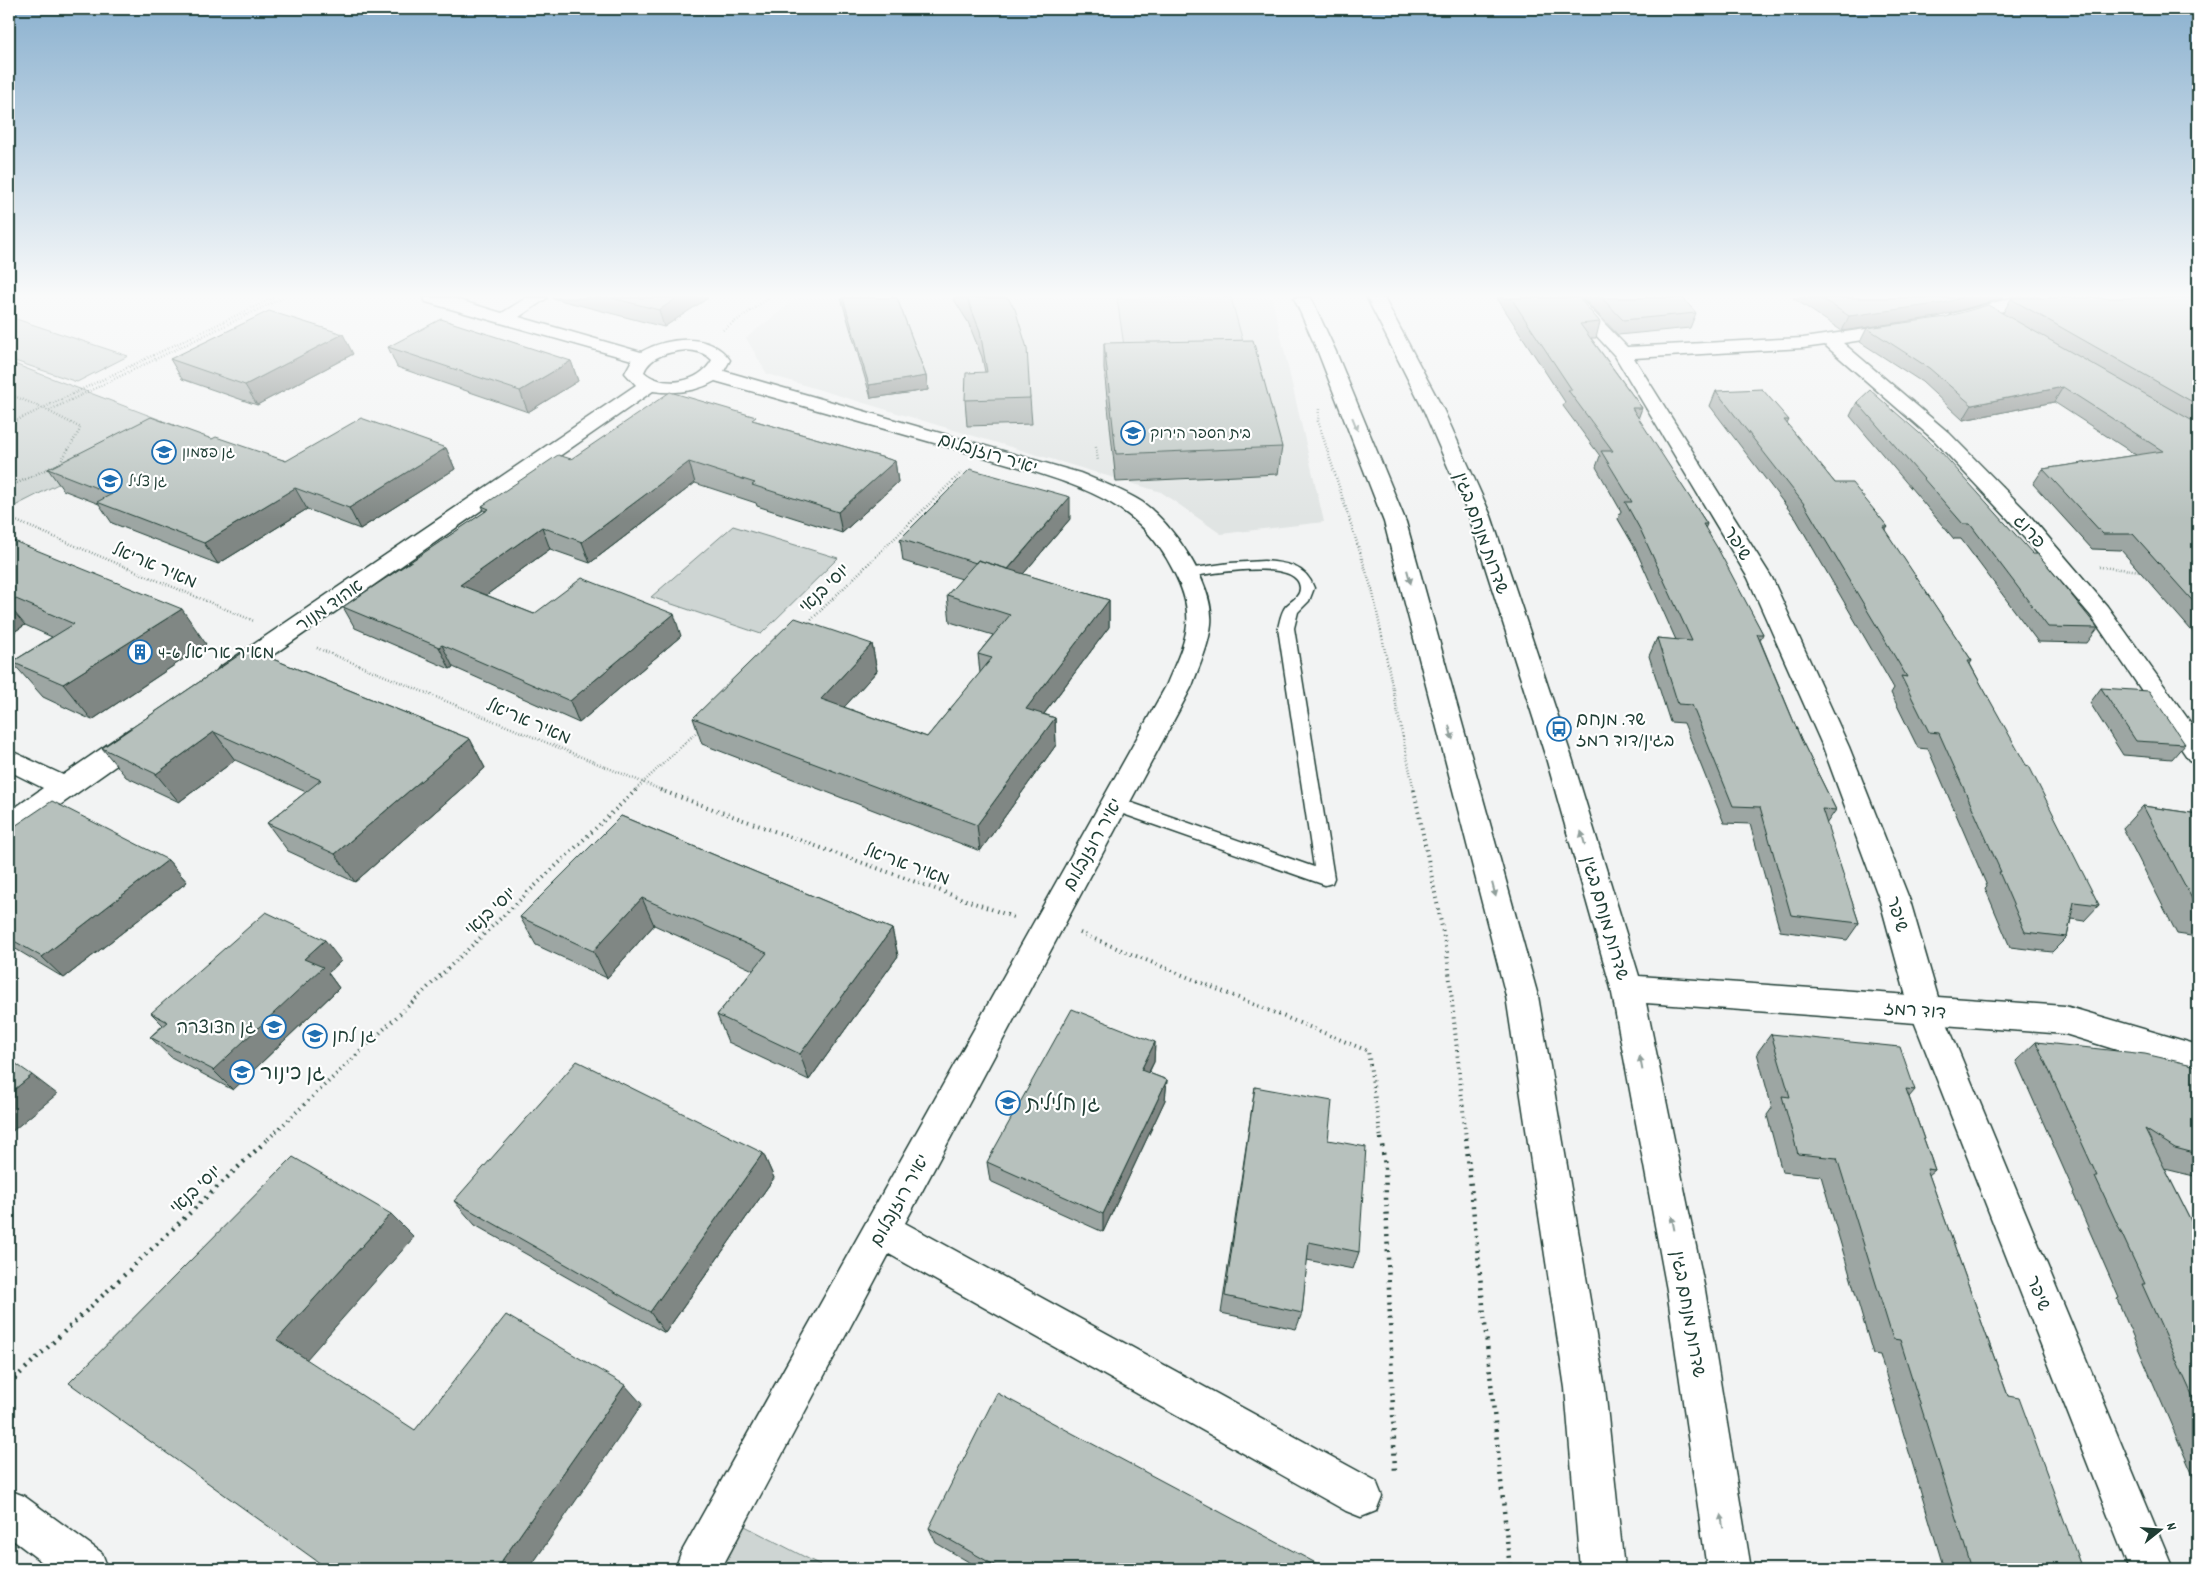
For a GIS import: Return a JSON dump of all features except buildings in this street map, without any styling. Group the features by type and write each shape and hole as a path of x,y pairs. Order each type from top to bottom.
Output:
{"street":[{"path":"634,372 638,379 649,385 677,387 692,384 715,372"},
{"path":"1335,372 1394,522 1522,996 1584,1388 1602,1569"},
{"name":"שדרות מנחם בגין","path":"1413,372 1434,412 1480,516 1559,758 1627,988 1686,1290 1729,1569"},
{"name":"שיפר","path":"1633,372 1760,578 1836,747 1895,901 1926,1011 2151,1569"},
{"name":"פרוג","path":"1866,372 1942,437 2017,515 2099,611 2198,753"},
{"name":"יאיר רוזנבלום","path":"697,1569 882,1230 1047,936 1179,686 1198,633 1199,604 1186,572 1157,530 1135,508 1104,491 983,451 713,374"},
{"name":"אהוד מנור","path":"212,685 649,385"},
{"path":"9,826 155,725"},
{"path":"9,760 65,787"},
{"name":"דוד רמז","path":"1627,988 2065,1020 2198,1060"},
{"path":"882,1230 1378,1488"},
{"path":"9,1511 86,1569"}],"lane":[{"path":"1115,804 1325,878 1286,628 1291,610 1304,598 1307,588 1302,576 1288,568 1271,564 1186,572"}],"path":[{"path":"9,424 119,372"},
{"path":"48,411 130,372"},
{"path":"1324,372 1318,421 1373,593 1447,952 1510,1569"},
{"path":"9,394 43,408 82,428 60,463 9,487"},
{"name":"יוסי בנאי","path":"806,624 983,451"},
{"name":"מאיר אריאל","path":"9,518 644,784 1047,936 1368,1051 1385,1166 1378,1488"},
{"path":"2058,563 2142,571"},
{"name":"יוסי בנאי","path":"9,1384 708,722"}],"shaded area":[{"path":"9,372 34,372 174,425 9,509"},
{"path":"46,372 97,372 77,382"},
{"path":"766,372 1289,372 1324,522 1221,534 1161,492 767,374"},
{"path":"733,526 838,558 761,634 651,597"},
{"path":"743,1525 828,1569 719,1569"}],"place":[{"name":"בית הספר הירוק","path":"1133,433"},
{"name":"גן פעמון","path":"164,452"},
{"name":"גן צליל","path":"110,481"},
{"name":"מאיר אריאל 4-6","path":"140,652"},
{"name":"שד. מנחם בגין/דוד רמז","path":"1559,729"},
{"name":"גן חצוצרה","path":"274,1027"},
{"name":"גן לחן","path":"315,1036"},
{"name":"גן כינור","path":"242,1072"},
{"name":"גן חלילית","path":"1008,1103"}]}
